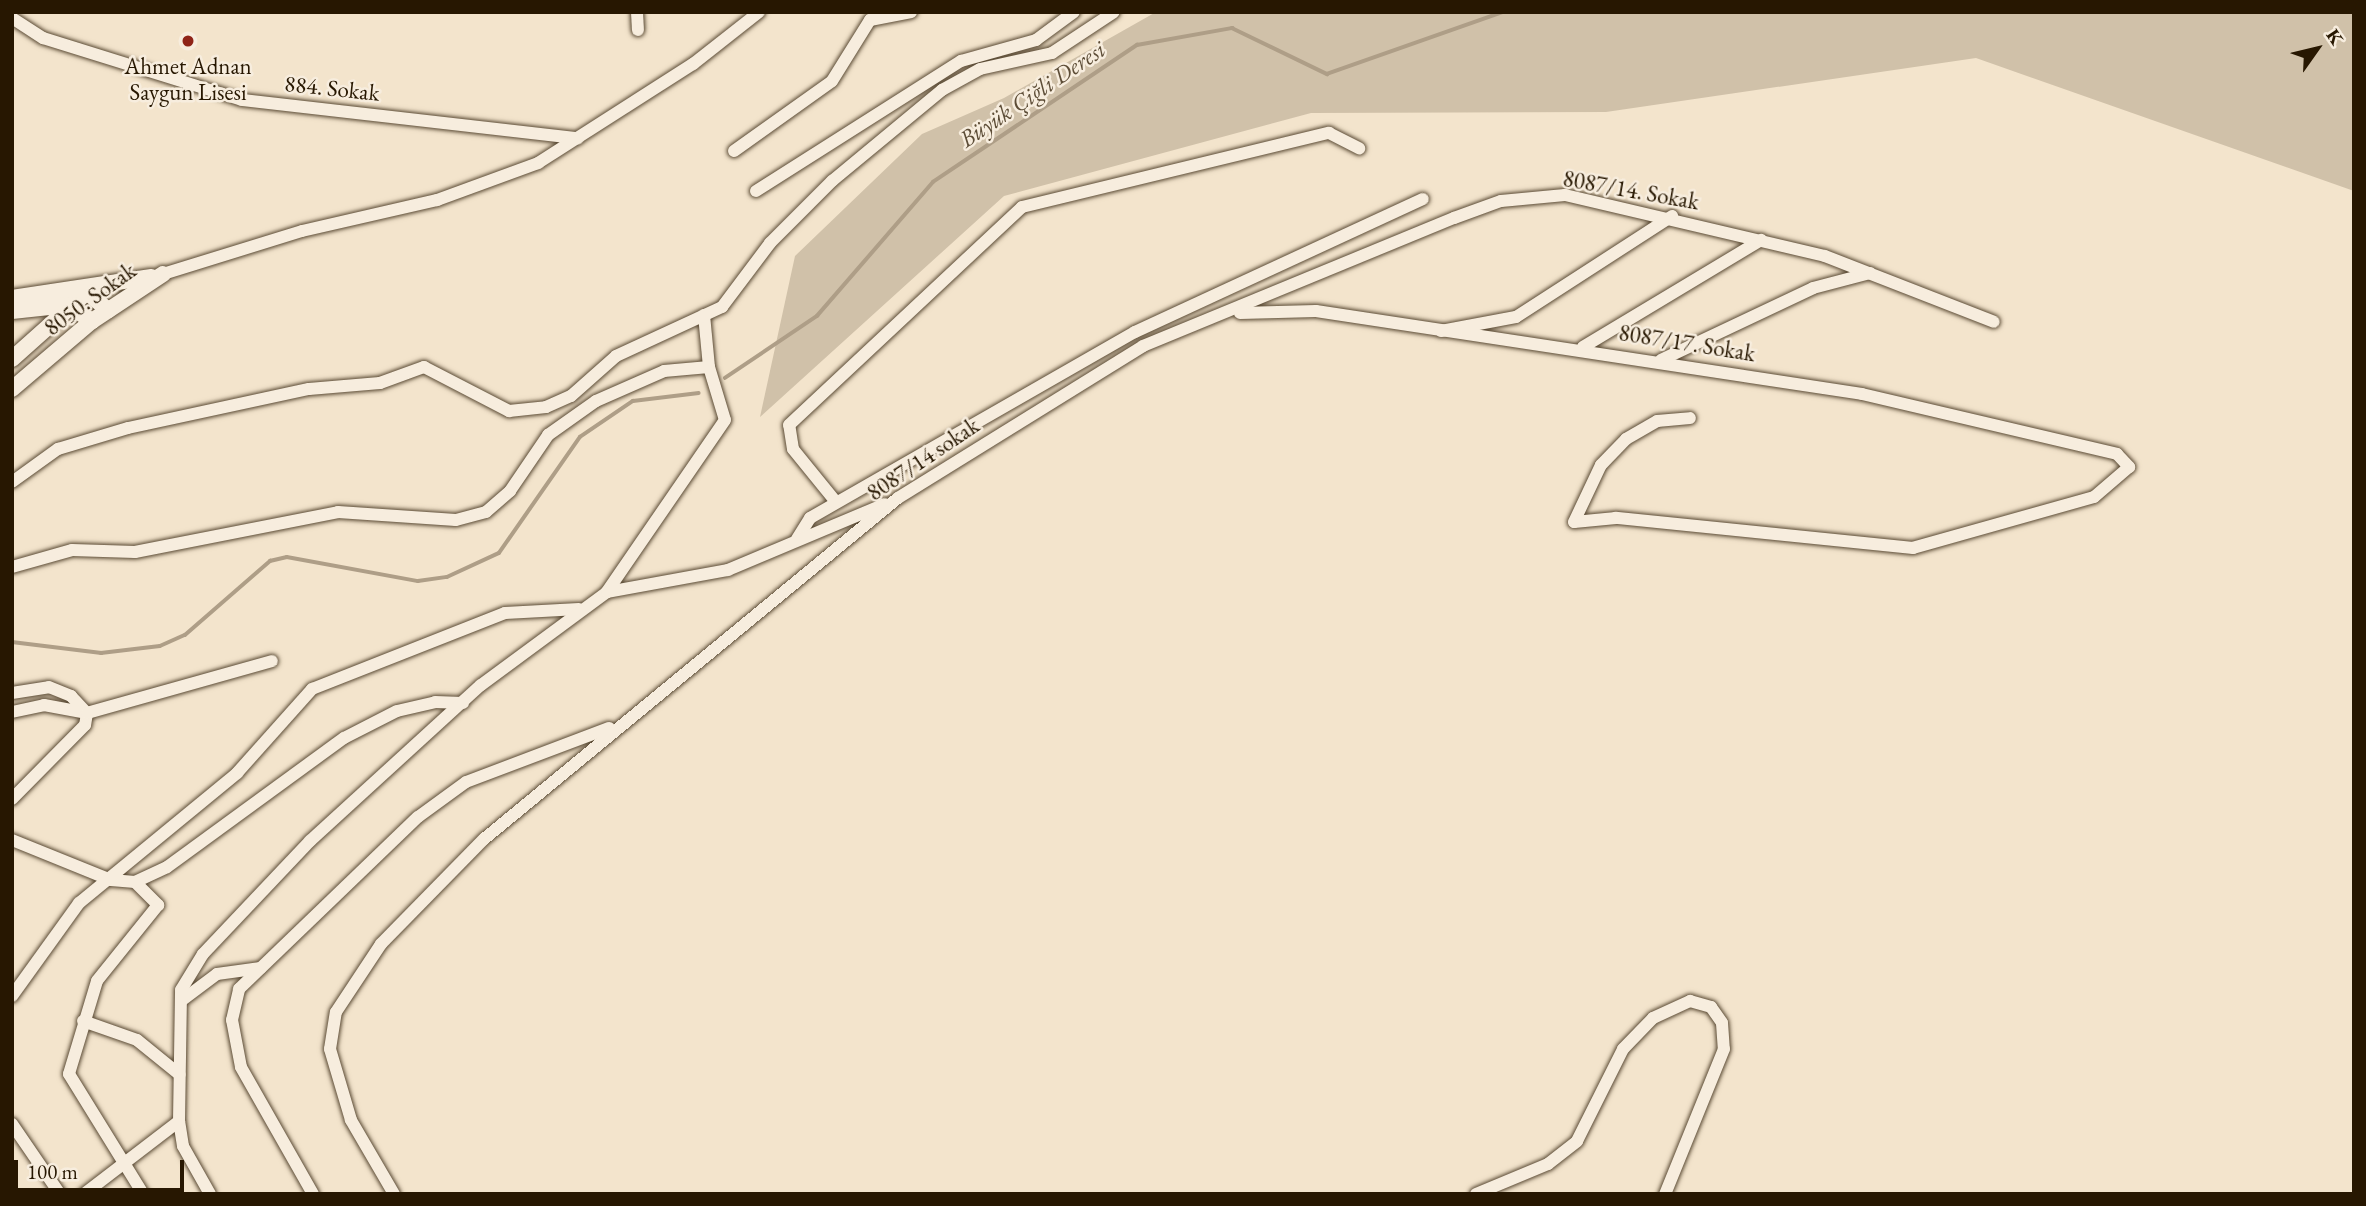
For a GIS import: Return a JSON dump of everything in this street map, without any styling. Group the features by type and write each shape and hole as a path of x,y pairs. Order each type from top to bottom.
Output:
{"street":[{"path":"637,12 638,30"},
{"path":"12,299 87,292 163,274 302,232 437,200 538,163 692,64 759,12"},
{"path":"734,151 832,81 870,20 911,12"},
{"path":"756,191 961,61 1036,40 1074,12"},
{"path":"12,482 58,449 128,428 309,389 380,383 424,367 489,404 527,413 571,396 616,356 722,307 769,243 868,146 942,90 980,69 1052,53 1114,12"},
{"name":"884. Sokak","path":"12,18 43,38 242,100 578,138"},
{"path":"836,502 793,449 789,425 1021,207 1329,133 1359,148"},
{"name":"8087/14. Sokak","path":"1226,314 1501,201 1564,195 1672,216 1761,240 1870,273 1994,322"},
{"path":"797,539 810,518 836,502 1135,332 1423,199"},
{"path":"1441,331 1516,317 1672,216"},
{"path":"1583,347 1761,240"},
{"path":"1661,360 1813,288 1870,273"},
{"name":"8050. Sokak","path":"12,389 92,321 163,274"},
{"path":"87,292 108,310"},
{"name":"8050. Sokak","path":"12,359 68,305 87,292"},
{"path":"12,311 68,305 92,321"},
{"name":"8087/17. Sokak","path":"1226,314 1316,311 1441,331 1583,347 1862,394 2117,454 2129,467 2094,497 1913,548 1616,518 1574,522 1601,465 1626,439 1657,421 1690,418"},
{"name":"8087/14 sokak","path":"619,724 674,684 898,498 1143,346 1226,314"},
{"path":"210,1194 183,1146 179,1121 181,1001 188,973 310,841 463,703 607,592 724,420 709,367 704,315"},
{"path":"12,567 72,550 135,552 338,512 456,520 486,512 510,491 548,435 596,401 624,383 664,371 709,367"},
{"path":"607,592 728,570 898,498"},
{"path":"12,996 60,924 237,773 312,689 505,613 583,608"},
{"path":"12,712 44,705 87,713 272,661"},
{"path":"12,693 49,687 71,696 87,713"},
{"path":"12,840 111,880 135,882 167,867 344,738 397,712 435,702 463,703"},
{"path":"12,799 85,725 87,713"},
{"path":"313,1194 241,1068 232,1020 239,989 418,817 466,782 619,724"},
{"path":"394,1194 341,1096 330,1049 336,1012 381,944 474,848 619,724"},
{"path":"135,882 158,905 97,981 69,1074 143,1194"},
{"path":"181,1001 201,980 261,968"},
{"path":"1476,1194 1548,1164 1577,1141 1623,1049 1653,1018 1690,1002 1711,1007 1722,1023 1724,1049 1665,1194"},
{"path":"83,1021 137,1040 180,1074"},
{"path":"84,1194 179,1121"},
{"path":"12,1124 60,1194"}],"shaded area":[{"path":"1156,12 2354,12 2354,191 1976,58 1606,112 1311,113 1004,196 760,417 795,256 922,134 1004,98"}],"waterway":[{"name":"Büyük Çiğli Deresi","path":"725,378 817,316 933,182 1137,45 1232,28 1327,74 1503,12"},
{"name":"Büyük Çiğli Deresi","path":"12,642 101,653 160,646 185,635 270,561 287,557 418,581 447,577 499,553 580,437 633,401 699,393"}],"place":[{"name":"Ahmet Adnan Saygun Lisesi","path":"188,41"}]}
